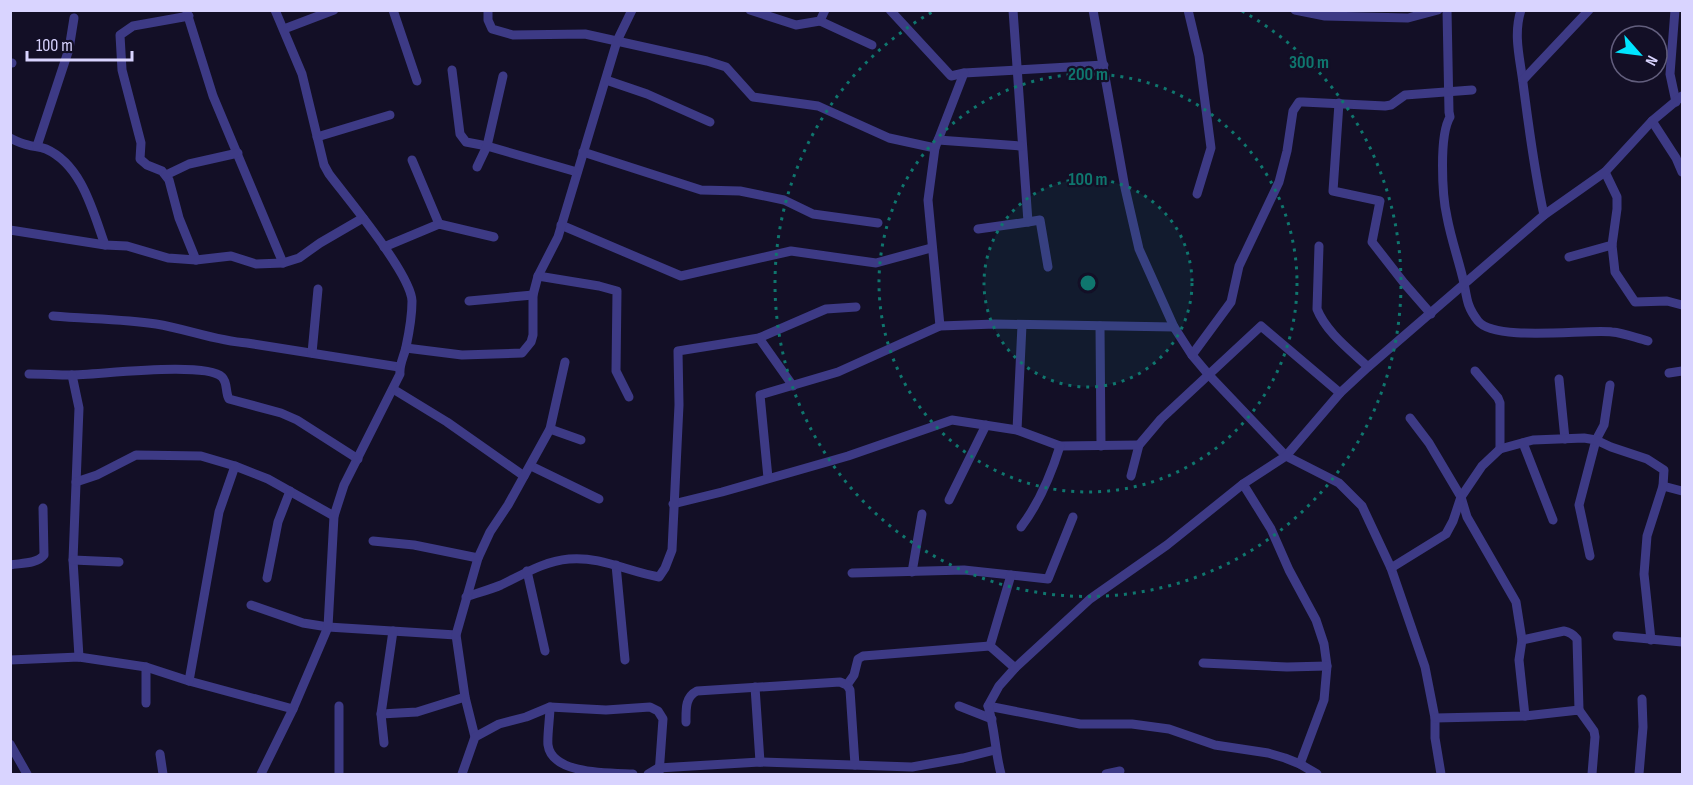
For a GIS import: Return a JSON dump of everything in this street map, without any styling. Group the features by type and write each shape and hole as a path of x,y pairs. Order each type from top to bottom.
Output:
{"street":[{"path":"261,774 293,709 328,627 334,516 344,485 400,374 399,367 406,348 412,301 410,292 384,247 324,165 302,74 275,10"},
{"path":"284,29 334,10"},
{"path":"393,10 417,81"},
{"path":"488,10 488,20 492,28 513,35 585,34 726,67 753,97 818,106 889,138 936,144 1021,146"},
{"path":"406,348 462,355 522,353 531,342 533,295 538,276 558,237 617,41 632,10"},
{"path":"750,10 796,25 820,21 872,45"},
{"path":"820,21 825,10"},
{"path":"1013,10 1028,222"},
{"path":"1094,10 1125,188 1139,249 1174,327 1192,355 1286,456 1339,483 1362,506 1391,568 1425,667 1435,718 1441,774"},
{"path":"1188,10 1199,56 1211,148 1197,194"},
{"path":"1294,10 1324,16 1407,14 1438,10"},
{"path":"1446,10 1450,117 1445,129 1444,205 1467,303 1480,323 1502,331 1551,334 1612,332 1648,340"},
{"path":"1521,10 1517,24 1518,50 1533,167 1544,215"},
{"path":"1523,80 1589,10"},
{"path":"1001,774 988,706 999,686 1015,668 1090,599 1167,545 1243,484 1286,456 1340,393 1368,367 1544,215 1605,172 1652,121 1679,99 1670,74 1675,10"},
{"path":"891,11 951,76 1018,69 1104,65"},
{"path":"196,260 179,218 166,175 140,159 141,143 122,70 120,35 134,27 188,13 213,96 283,263"},
{"path":"37,146 69,48 74,18"},
{"path":"452,70 460,134 466,142 577,172"},
{"path":"940,326 928,200 936,144 964,73"},
{"path":"477,167 487,146 503,76"},
{"path":"606,80 646,94 710,122"},
{"path":"1192,355 1231,302 1239,266 1279,183 1296,105 1303,102 1385,106 1391,105 1405,95 1472,90"},
{"path":"1339,104 1333,191 1380,201 1372,242 1431,314"},
{"path":"317,137 390,115"},
{"path":"1652,121 1679,157 1683,172"},
{"path":"10,138 48,150 64,162 76,176 89,201 105,245"},
{"path":"583,152 701,190 740,191 784,200 813,214 878,223"},
{"path":"166,175 189,164 238,153"},
{"path":"412,160 439,224"},
{"path":"1605,172 1617,197 1611,245 1615,272 1635,302 1667,301 1683,305"},
{"path":"10,230 105,245 127,246 168,258 196,260 231,256 256,264 283,263 299,258 363,218"},
{"path":"978,229 1040,220 1048,267"},
{"path":"384,247 439,224 494,237"},
{"path":"561,225 681,276 791,251 876,263 932,248"},
{"path":"1569,257 1611,245"},
{"path":"1319,246 1317,309 1321,318 1342,342 1368,367"},
{"path":"538,276 617,291 616,371 629,397"},
{"path":"312,353 318,289"},
{"path":"469,301 533,295"},
{"path":"466,597 500,585 527,571 570,559 616,565 639,574 659,577 672,550 679,405 678,351 759,338 826,309 856,307"},
{"path":"53,316 155,324 195,331 228,341 399,367"},
{"path":"1017,430 1023,325"},
{"path":"768,478 760,394 837,372 940,326 1174,327"},
{"path":"1100,326 1101,446"},
{"path":"1131,476 1139,445 1161,419 1261,326 1340,393"},
{"path":"759,338 793,386"},
{"path":"462,774 475,737 465,697 456,634 478,558 490,532 531,466 550,429 565,362"},
{"path":"29,374 72,375 184,369 213,373 222,377 226,394 230,399 281,413 297,420 358,459"},
{"path":"1475,371 1498,398 1500,449"},
{"path":"1669,373 1683,371"},
{"path":"72,375 79,408 74,560 79,657"},
{"path":"1559,379 1564,439"},
{"path":"1590,556 1579,505 1596,440 1604,425 1610,385"},
{"path":"393,389 447,422 524,476"},
{"path":"1410,418 1429,443 1461,498 1467,517 1516,602 1522,640 1519,660 1525,716"},
{"path":"673,504 848,456 952,420 1017,430 1060,446 1139,445"},
{"path":"949,500 986,425"},
{"path":"550,429 581,440"},
{"path":"1391,568 1446,534 1454,521 1461,498 1482,466 1500,449 1533,440 1584,438 1596,440 1647,459 1664,470 1663,486 1649,528 1644,574 1651,640"},
{"path":"1523,443 1553,520"},
{"path":"1021,527 1035,509 1060,446"},
{"path":"76,482 98,475 136,455 201,456 235,466 290,490 334,516"},
{"path":"189,681 219,512 235,466"},
{"path":"531,466 599,499"},
{"path":"1243,484 1271,529 1289,570 1316,620 1324,644 1328,666 1324,700 1300,764"},
{"path":"1663,486 1683,491"},
{"path":"267,578 278,522 290,490"},
{"path":"10,565 41,560 44,555 43,508"},
{"path":"912,572 922,514"},
{"path":"852,573 964,570 1048,579 1073,517"},
{"path":"374,541 414,545 478,558"},
{"path":"74,560 119,562"},
{"path":"616,565 625,660"},
{"path":"527,571 545,651"},
{"path":"990,646 1011,575"},
{"path":"251,605 303,623 328,627 456,634"},
{"path":"384,743 381,714 393,631"},
{"path":"1522,640 1564,631 1574,635 1577,639 1579,710 1594,731 1595,737 1592,774"},
{"path":"1617,636 1683,642"},
{"path":"847,685 856,670 858,658 863,656 990,646 1015,668"},
{"path":"10,660 79,657 146,666 189,681 293,709"},
{"path":"1203,663 1287,667 1328,666"},
{"path":"146,666 146,703"},
{"path":"686,722 687,703 690,695 697,691 840,682 847,685 850,690 855,765"},
{"path":"755,687 760,762"},
{"path":"381,714 417,712 465,697"},
{"path":"1639,774 1644,727 1642,699"},
{"path":"339,706 339,774"},
{"path":"959,706 992,719"},
{"path":"988,706 1080,724 1132,724 1168,729 1215,745 1268,753 1300,764 1317,774"},
{"path":"475,737 499,724 526,717 550,707 606,710 650,707 658,711 663,719 658,771"},
{"path":"550,707 548,745 557,760 582,771 633,774"},
{"path":"1435,718 1525,716 1579,710"},
{"path":"10,744 27,774"},
{"path":"648,774 658,771 760,762 912,767 995,750"},
{"path":"160,754 163,774"},
{"path":"1106,774 1120,771"}]}
